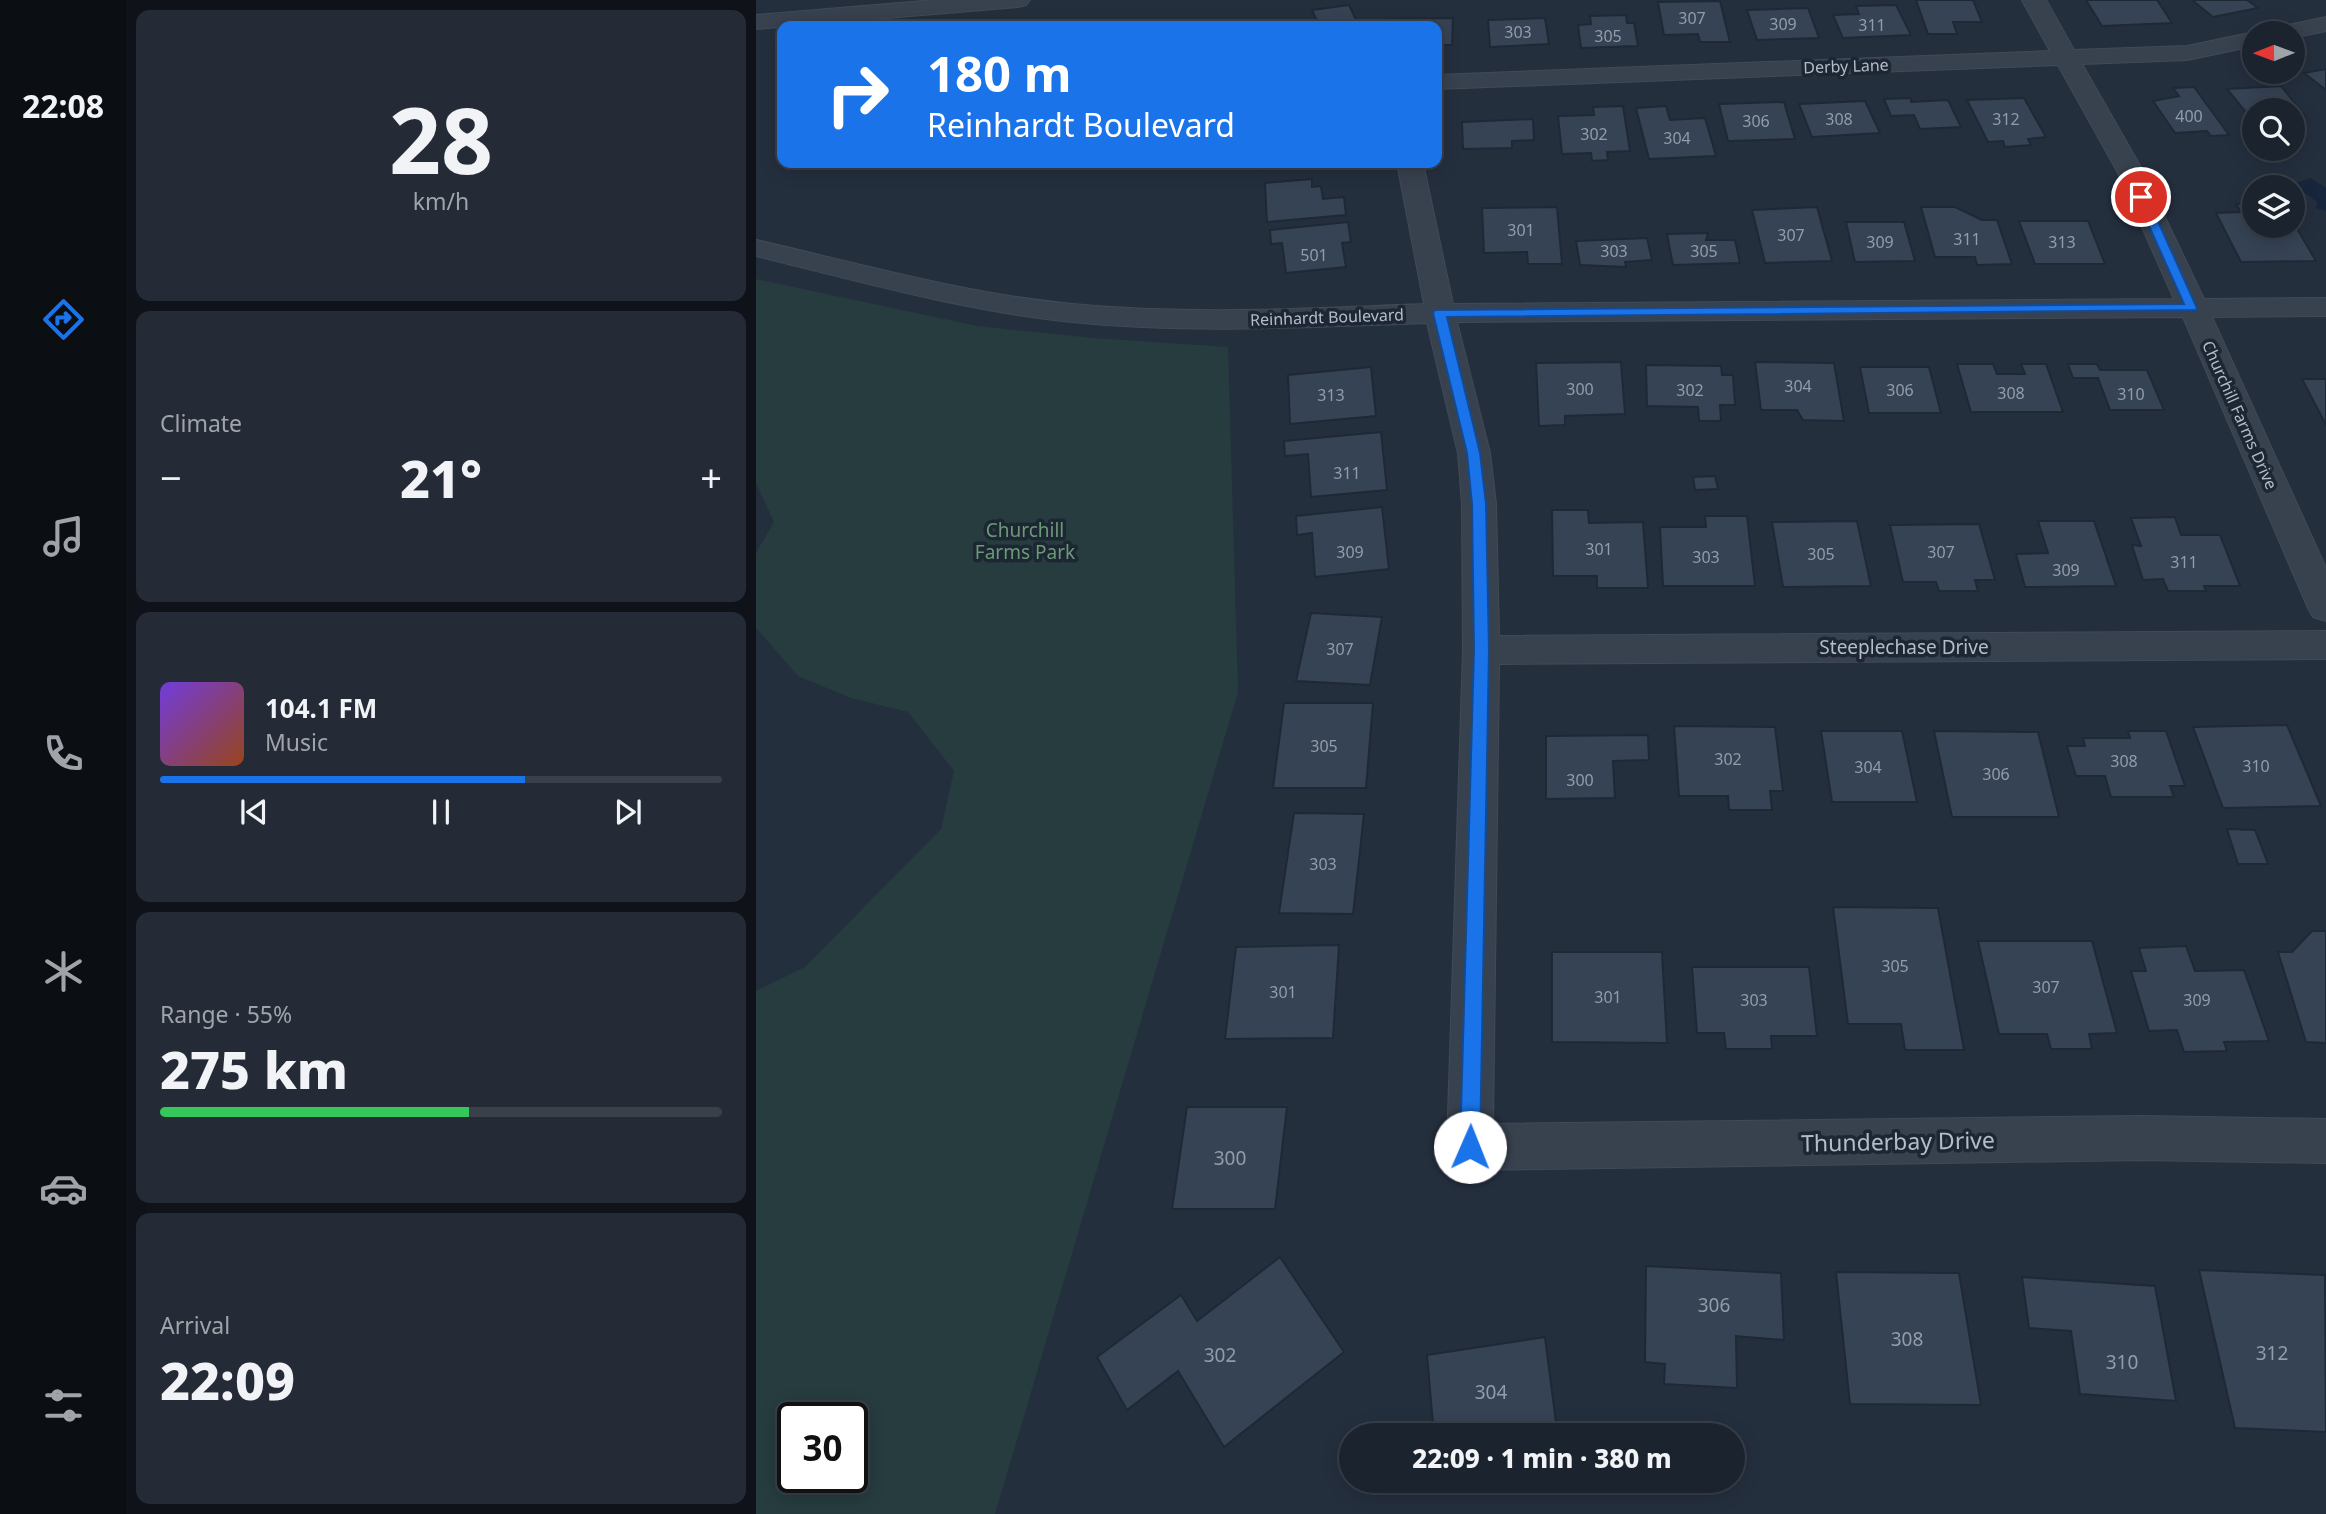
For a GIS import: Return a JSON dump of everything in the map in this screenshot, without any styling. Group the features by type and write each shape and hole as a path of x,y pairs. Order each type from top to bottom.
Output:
{"street":[{"path":"756,22 1018,0"},
{"name":"Churchill Farms Drive","path":"2034,0 2130,172 2231,391 2326,608"},
{"path":"2305,28 2326,23"},
{"name":"Derby Lane","path":"1442,82 2187,52 2242,41"},
{"path":"1411,168 1440,313 1474,453 1479,504 1481,650"},
{"name":"Reinhardt Boulevard","path":"756,248 962,297 1073,313 1238,321 1440,313 2326,307"},
{"name":"Steeplechase Drive","path":"1481,650 2326,645"},
{"name":"Thunderbay Drive","path":"1481,650 1470,1147 2142,1139 2326,1141"}],"green space":[{"name":"Churchill Farms Park","path":"756,279 977,326 1093,338 1228,347 1238,692 995,1514 756,1514 756,991 805,967 941,829 954,771 908,712 851,698 798,676 756,628 756,553 774,522 756,483"}],"water":[{"path":"2311,178 2326,188 2326,211 2316,208 2317,202 2305,193 2305,180"}],"building":[{"path":"1916,0 1973,0 1982,22 1953,22 1957,34 1928,34"},
{"path":"2086,0 2157,0 2172,23 2102,26"},
{"path":"2192,0 2247,0 2258,8 2213,17"},
{"path":"1720,1 1730,42 1700,42 1698,34 1664,35 1658,2"},
{"path":"1349,5 1357,21 1317,21 1312,10"},
{"path":"1896,5 1911,35 1843,38 1833,15 1859,14 1856,6"},
{"path":"1808,8 1819,38 1757,40 1747,10"},
{"path":"1626,15 1627,23 1634,23 1638,46 1581,48 1578,25 1591,24 1590,16"},
{"path":"1453,18 1452,45 1442,45 1442,21 1386,19"},
{"path":"1545,18 1549,44 1490,47 1488,20"},
{"path":"2326,69 2326,90 2305,74"},
{"path":"2281,86 2291,98 2242,98 2242,108 2227,89"},
{"path":"2194,87 2229,135 2211,136 2207,131 2175,133 2153,101 2179,96 2173,88"},
{"path":"1911,98 1911,102 1948,100 1961,127 1920,129 1914,115 1891,116 1884,99"},
{"path":"2024,98 2046,137 2028,139 2031,145 2005,147 2003,141 1988,142 1967,100"},
{"path":"1865,101 1880,133 1812,137 1799,104"},
{"path":"1784,102 1795,139 1728,141 1719,104"},
{"path":"1623,106 1630,151 1607,152 1608,160 1592,161 1591,153 1562,154 1558,116 1594,115 1593,107"},
{"path":"1666,106 1670,120 1705,118 1716,156 1649,159 1636,108"},
{"path":"1533,119 1534,140 1512,141 1512,148 1463,149 1462,122"},
{"path":"1312,179 1312,187 1321,186 1323,199 1344,197 1346,215 1267,222 1265,183"},
{"path":"2236,204 2242,204 2242,238 2303,238 2316,261 2241,262 2216,213 2241,212"},
{"path":"1557,207 1562,264 1528,264 1527,252 1484,253 1482,208"},
{"path":"1817,207 1832,261 1765,263 1752,210"},
{"path":"1921,207 1955,207 1982,220 1997,220 2012,264 1977,265 1975,257 1935,257"},
{"path":"2019,221 2088,221 2105,264 2035,264"},
{"path":"1348,222 1351,242 1342,243 1346,267 1286,273 1282,243 1271,244 1270,230"},
{"path":"1846,222 1904,222 1915,261 1855,262"},
{"path":"1708,233 1706,240 1735,240 1740,263 1673,265 1667,234"},
{"path":"1647,238 1652,260 1625,262 1626,267 1580,265 1576,241"},
{"path":"1621,362 1625,414 1565,416 1565,425 1539,426 1536,363"},
{"path":"1755,362 1834,363 1844,421 1803,420 1797,410 1761,410"},
{"path":"1957,364 1993,364 1997,374 2025,374 2021,364 2046,364 2063,412 1971,412"},
{"path":"2068,364 2097,364 2100,370 2147,370 2164,410 2110,410 2098,378 2073,378"},
{"path":"1646,365 1721,366 1722,375 1733,375 1735,405 1720,405 1721,421 1699,421 1698,407 1647,406"},
{"path":"1371,367 1376,416 1290,424 1288,375"},
{"path":"1860,367 1929,367 1941,413 1869,413"},
{"path":"2302,379 2326,379 2326,425"},
{"path":"1381,432 1387,490 1311,497 1308,454 1285,456 1284,441"},
{"path":"1715,476 1718,489 1695,490 1693,477"},
{"path":"1382,507 1389,569 1315,577 1312,533 1297,535 1296,516"},
{"path":"1552,510 1588,510 1589,523 1643,522 1648,588 1597,588 1597,576 1553,576"},
{"path":"1705,516 1747,516 1755,586 1663,586 1660,527 1706,527"},
{"path":"2175,517 2181,535 2220,535 2240,586 2204,586 2206,591 2168,591 2163,579 2143,580 2132,545 2141,546 2131,518"},
{"path":"1857,521 1871,586 1783,587 1772,522"},
{"path":"2038,521 2094,521 2116,586 2025,587 2016,554 2048,553"},
{"path":"1979,524 1995,580 1975,580 1978,591 1939,591 1936,582 1903,582 1890,525"},
{"path":"1311,613 1382,617 1370,685 1296,681"},
{"path":"1284,703 1373,703 1366,788 1273,788"},
{"path":"2287,725 2321,806 2223,808 2193,727"},
{"path":"1674,726 1775,727 1783,791 1770,791 1772,810 1729,810 1728,796 1679,796"},
{"path":"1821,731 1902,731 1917,802 1832,802"},
{"path":"1934,731 2038,732 2059,817 1952,817"},
{"path":"2128,731 2166,731 2185,786 2170,786 2174,797 2111,797 2105,776 2076,776 2067,746 2085,746 2083,738 2130,738"},
{"path":"1648,735 1649,760 1613,761 1615,798 1546,799 1546,736"},
{"path":"1294,813 1364,814 1353,914 1279,913"},
{"path":"2227,829 2255,830 2268,864 2238,864"},
{"path":"1833,907 1938,908 1964,1050 1905,1050 1901,1024 1848,1024"},
{"path":"2312,931 2326,931 2326,1043 2306,1042 2278,952 2292,952"},
{"path":"1978,941 2092,941 2117,1033 2089,1034 2092,1049 2051,1049 2047,1034 1999,1034"},
{"path":"1339,945 1333,1038 1225,1039 1236,947"},
{"path":"2186,946 2195,971 2244,970 2269,1041 2224,1042 2227,1051 2184,1052 2177,1030 2149,1031 2131,971 2146,971 2139,948"},
{"path":"1552,952 1662,952 1667,1043 1552,1042"},
{"path":"1692,967 1809,967 1817,1036 1771,1036 1772,1049 1726,1049 1724,1033 1697,1033"},
{"path":"1187,1107 1287,1107 1275,1209 1172,1209"},
{"path":"1280,1257 1344,1352 1224,1447 1178,1371 1127,1410 1097,1357 1181,1295 1197,1321"},
{"path":"1646,1266 1781,1273 1784,1340 1736,1336 1737,1388 1664,1384 1665,1364 1645,1362"},
{"path":"2199,1270 2325,1275 2326,1432 2235,1428"},
{"path":"1836,1272 1959,1273 1981,1405 1850,1404"},
{"path":"2022,1277 2155,1286 2176,1401 2080,1394 2071,1331 2029,1328"},
{"path":"1545,1337 1556,1423 1433,1423 1427,1355"}],"route":[{"path":"1470,1147 1481,650 1479,504 1474,453 1440,313 2191,308 2141,197"}]}
